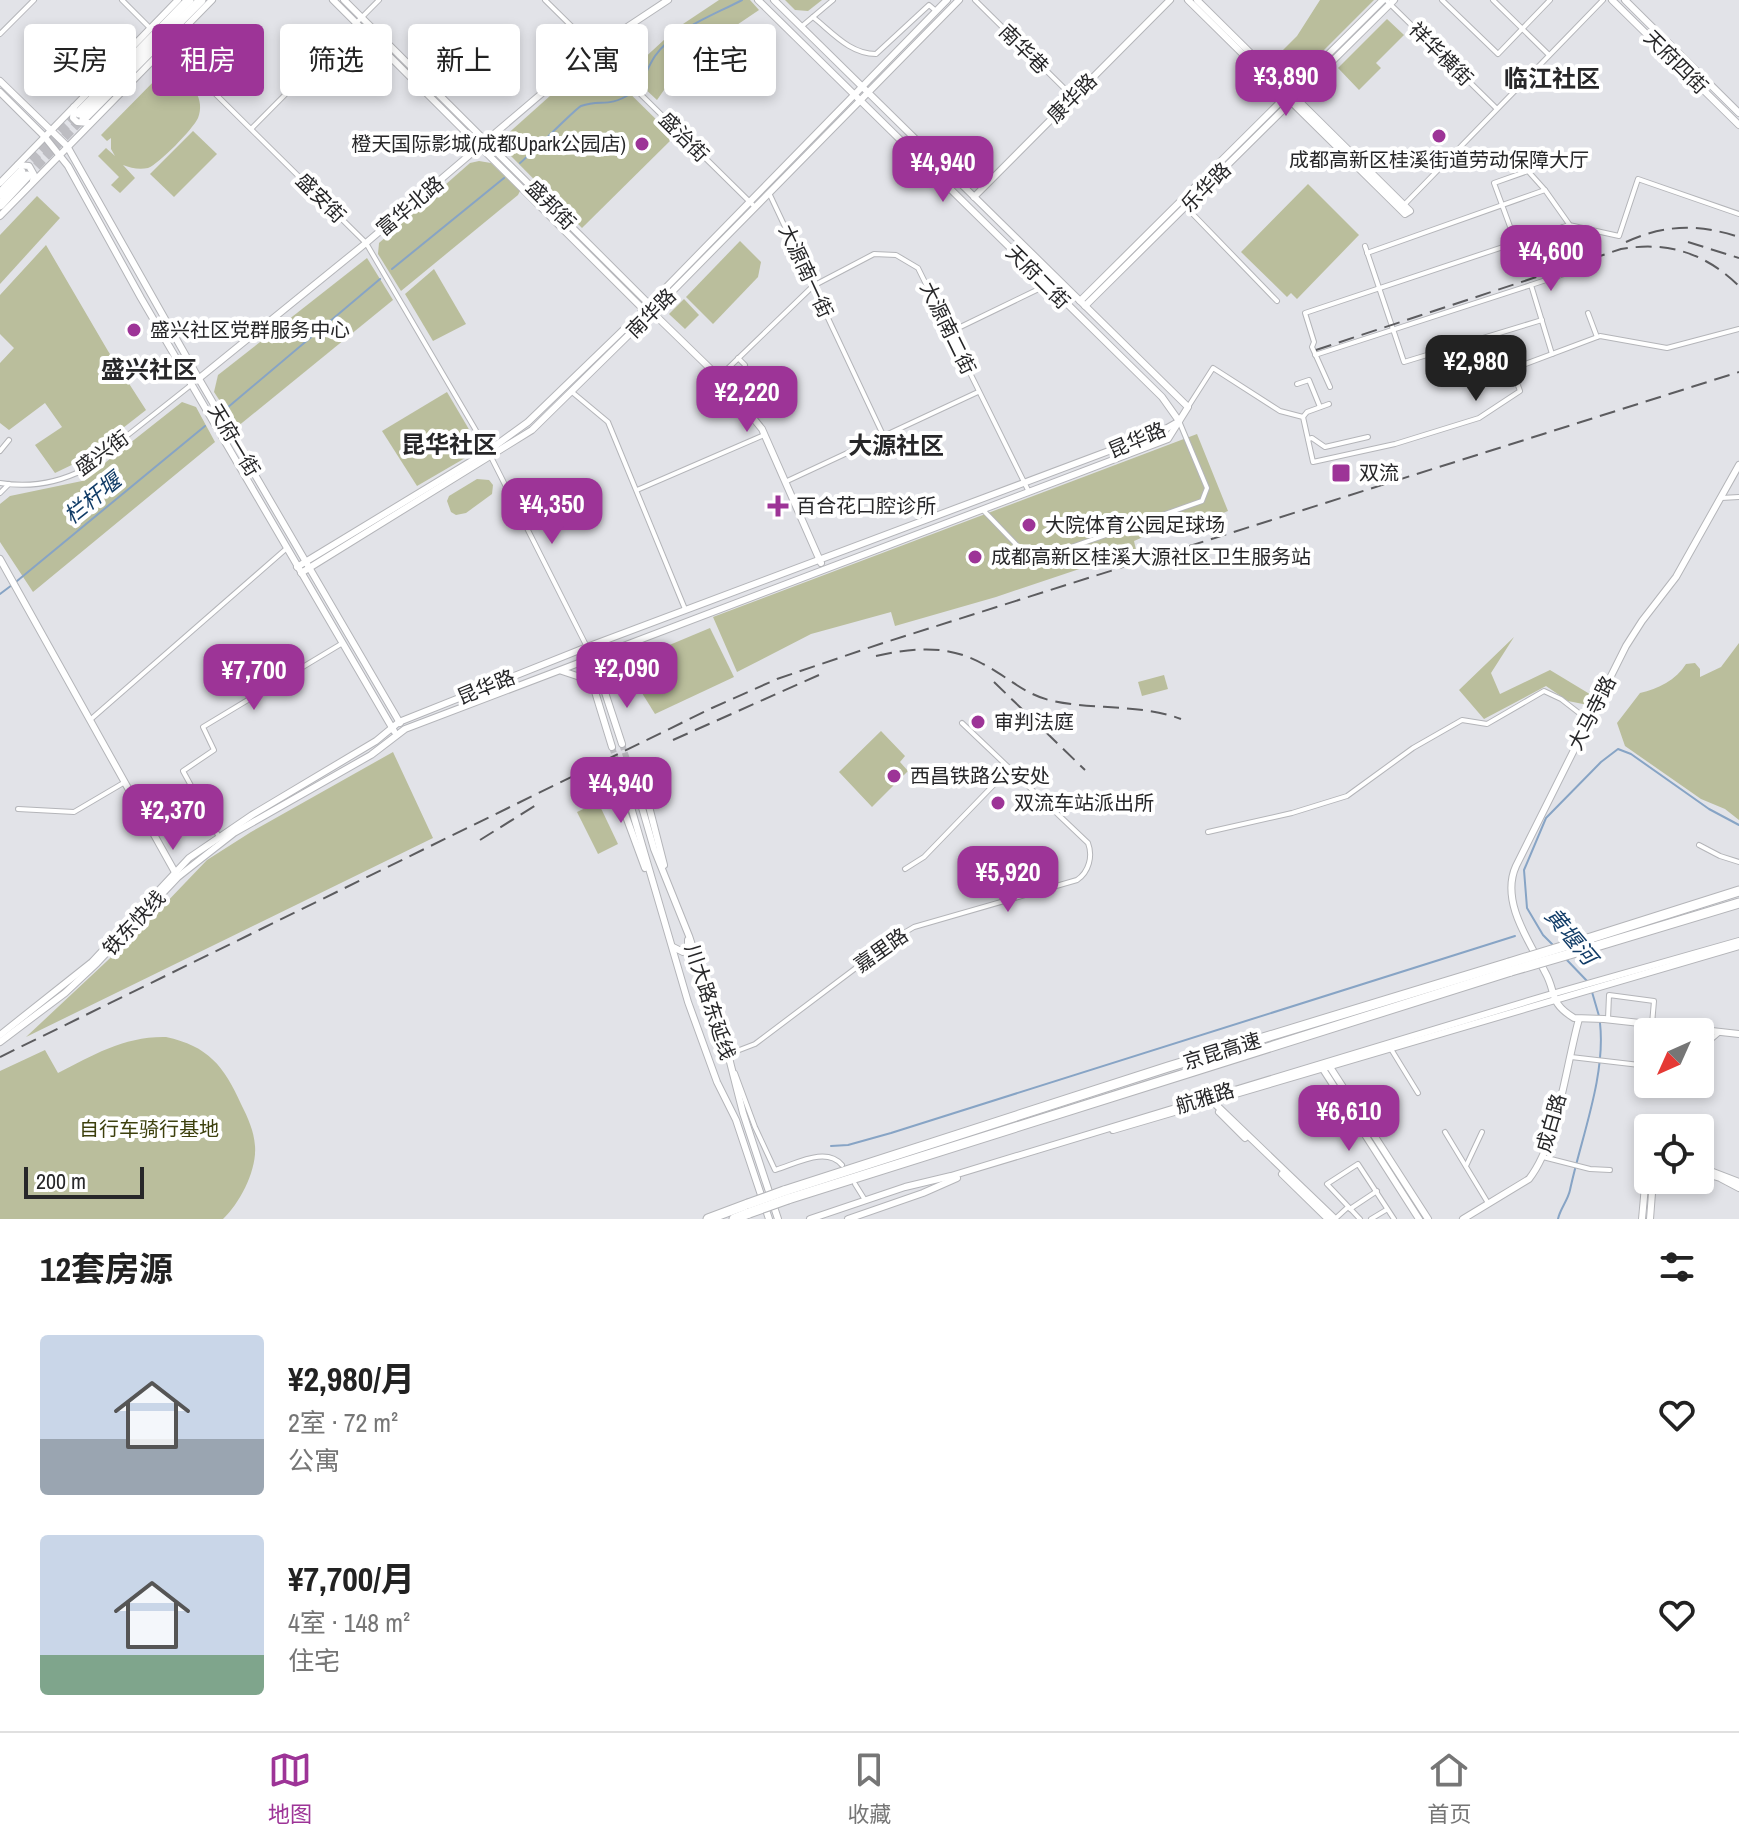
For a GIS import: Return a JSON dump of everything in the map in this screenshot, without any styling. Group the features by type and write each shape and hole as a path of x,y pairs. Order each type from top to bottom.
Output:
{"highway":[{"path":"82,114 189,0"},
{"path":"82,114 201,0"},
{"path":"0,194 25,174"},
{"path":"0,205 25,174"},
{"name":"京昆高速","path":"1579,946 1739,891"},
{"name":"京昆高速","path":"708,1219 749,1208 1168,1067 1579,946 1739,903"},
{"name":"京昆高速","path":"734,1219 749,1208"}],"main road":[{"path":"0,183 25,174 67,146 82,114 150,28 178,0"},
{"path":"189,24 212,0"},
{"name":"盛邦街","path":"333,0 360,20"},
{"name":"盛邦街","path":"344,0 360,20 719,377 764,435 823,570"},
{"name":"富华北路","path":"632,24 668,0"},
{"name":"天府二街","path":"758,0 1162,397 1179,421"},
{"name":"天府二街","path":"774,0 1188,407"},
{"name":"南华路","path":"299,570 532,430 752,204 861,85 947,0"},
{"name":"南华路","path":"752,204 769,192 959,0"},
{"name":"康华路","path":"974,197 1170,0"},
{"path":"1188,0 1291,97"},
{"path":"1197,0 1405,214 1410,211 1404,205"},
{"name":"天府四街","path":"1612,0 1739,125"},
{"name":"天府四街","path":"1625,0 1739,113"},
{"name":"乐华路","path":"1083,304 1388,1"},
{"path":"0,216 50,129 82,114 152,58"},
{"name":"天府一街","path":"0,81 67,146 199,379 405,729"},
{"name":"天府一街","path":"0,92 59,154 397,737"},
{"name":"富华北路","path":"191,385 540,96"},
{"name":"南华路","path":"489,454 528,422 649,309"},
{"path":"1179,421 1188,407"},
{"name":"昆华路","path":"392,728 399,722 587,647 1026,484 1162,431 1179,421"},
{"name":"昆华路","path":"397,737 405,729 557,670 1168,439 1179,421"},
{"name":"大马寺路","path":"1553,997 1548,976 1528,941 1511,892 1511,877 1626,646 1676,577 1739,465"},
{"path":"0,559 176,874"},
{"path":"604,683 614,654 621,646"},
{"path":"587,647 595,656 622,744"},
{"path":"587,647 585,660 612,747"},
{"path":"557,670 570,671 594,687"},
{"name":"铁东快线","path":"0,1035 92,962 176,874 220,840 392,728"},
{"name":"铁东快线","path":"220,840 371,755 397,737"},
{"path":"656,893 617,792 619,782 625,777 634,776 643,783 670,888"},
{"name":"川大路东延线","path":"636,787 654,849 689,936 728,1054 743,1113 778,1219"},
{"name":"川大路东延线","path":"626,790 688,1002 717,1082 736,1120 769,1219"},
{"name":"铁东快线","path":"0,1042 65,993 97,963 176,874"},
{"path":"671,944 683,952 688,947 689,936"},
{"name":"航雅路","path":"1324,1064 1739,943"},
{"path":"1553,997 1566,1013 1579,1019 1634,1022"},
{"name":"航雅路","path":"848,1219 961,1176 1553,997"},
{"name":"成白路","path":"1463,1219 1529,1179 1542,1157 1555,1118 1579,1019"},
{"path":"1714,1030 1739,1034"},
{"path":"1324,1064 1419,1219"},
{"path":"1324,1064 1428,1219"},
{"path":"1209,1100 1328,1219"},
{"path":"1209,1100 1335,1219"},
{"name":"航雅路","path":"810,1219 865,1200 1209,1100"},
{"path":"1714,1170 1739,1185"},
{"path":"1642,1219 1645,1194"},
{"path":"1650,1219 1652,1194"},
{"name":"成白路","path":"1472,1219 1489,1205"}],"street":[{"path":"0,34 34,0"},
{"path":"122,0 150,28"},
{"path":"252,128 379,0"},
{"name":"盛治街","path":"545,0 569,24"},
{"path":"801,27 833,0"},
{"name":"南华巷","path":"975,0 1073,98"},
{"path":"1442,0 1498,54 1550,0"},
{"path":"1493,0 1549,55"},
{"path":"1404,205 1603,0"},
{"name":"祥华横街","path":"1388,1 1496,108"},
{"path":"813,17 853,50 861,54 876,54 929,5 936,11"},
{"name":"盛安街","path":"219,96 366,243 489,454 587,647"},
{"name":"盛治街","path":"642,96 752,204"},
{"path":"1512,232 1494,183 1528,171 1545,190 1566,226 1563,242 1568,254"},
{"path":"1330,387 1315,355 1305,313 1566,226 1619,236 1638,179 1739,214"},
{"path":"1367,253 1545,190"},
{"name":"大源南一街","path":"769,192 884,437"},
{"path":"1183,204 1277,301"},
{"path":"1365,246 1404,362 1542,320"},
{"name":"大源南二街","path":"719,377 813,286 874,254 896,255 918,268 1029,493"},
{"path":"1315,355 1570,272"},
{"path":"950,332 1047,285"},
{"path":"1531,285 1552,354"},
{"path":"1588,313 1597,337"},
{"path":"1303,417 1313,462 1395,444 1479,418 1520,391 1512,369 1597,337 1667,348 1739,329"},
{"path":"738,358 745,365"},
{"path":"1188,407 1213,368 1280,411 1303,417"},
{"path":"1297,384 1309,380 1320,407"},
{"name":"盛兴街","path":"0,483 29,486 68,478 85,469 191,385"},
{"path":"785,482 979,391"},
{"path":"572,392 608,422 686,611"},
{"path":"1303,417 1307,412 1329,404"},
{"path":"982,510 1032,561 1202,501 1207,488 1179,421"},
{"path":"637,490 764,435"},
{"path":"1308,439 1312,438 1325,447 1368,437"},
{"path":"0,451 9,440"},
{"path":"0,493 9,484"},
{"path":"1719,498 1739,497"},
{"path":"90,720 287,548"},
{"path":"220,840 183,771 214,750 203,727 341,644"},
{"path":"1208,832 1292,813 1347,796 1413,748 1462,720 1487,724 1544,691 1561,699 1588,720"},
{"name":"嘉里路","path":"728,1054 755,1044 914,927 1082,877 1090,860 1088,843 962,723"},
{"path":"905,869 924,857 1010,768"},
{"path":"18,809 74,812 125,782"},
{"path":"1699,845 1739,862"},
{"path":"1606,1019 1609,995 1654,1001 1653,1018"},
{"path":"1714,1037 1721,1031"},
{"path":"1389,1047 1418,1093"},
{"path":"728,1054 775,1170 825,1155 835,1157 842,1165"},
{"path":"1568,1057 1634,1064"},
{"path":"1445,1132 1489,1205"},
{"path":"1466,1166 1482,1132"},
{"path":"1542,1157 1590,1169 1610,1170"},
{"path":"1360,1219 1327,1184 1358,1164 1394,1219"},
{"path":"855,1184 865,1200"},
{"path":"1335,1219 1377,1191"},
{"path":"1371,1219 1387,1209"}],"green space":[{"path":"719,0 750,0 759,10 738,24 683,24"},
{"path":"785,0 822,0 808,11 795,10"},
{"path":"1320,0 1374,0 1301,73 1283,74 1271,62 1297,36"},
{"path":"1387,19 1404,35 1376,63 1381,68 1359,90 1338,68"},
{"path":"664,40 664,90 657,100 648,92 648,55"},
{"path":"152,83 152,96 198,97 198,118 175,146 148,168 123,165 135,178 120,193 111,185 119,177 98,156 106,148 115,156 111,138 107,141 101,135"},
{"path":"550,96 632,96 674,137 582,228 503,148 502,139"},
{"path":"193,131 217,154 174,197 150,174"},
{"path":"470,163 491,163 520,191 518,195 401,291 378,254 379,243"},
{"path":"1308,184 1359,235 1297,299 1291,293 1287,297 1241,252"},
{"path":"37,196 60,218 0,284 0,235"},
{"path":"740,241 761,262 758,277 713,324 686,297"},
{"path":"46,245 146,410 82,460 55,473 35,445 62,427 45,403 9,430 0,423 0,363 14,348 0,334 0,295"},
{"path":"367,258 393,300 237,427 214,392 218,375"},
{"path":"434,269 466,324 433,341 405,294"},
{"path":"684,299 699,315 685,329 669,314"},
{"path":"447,392 477,443 472,454 417,486 382,431"},
{"path":"182,402 196,407 215,442 33,592 0,542 0,504 10,496 82,481"},
{"path":"1197,434 1228,511 1213,517 1187,518 1134,541 1136,550 996,597 895,626 891,612 811,634 737,672 713,617"},
{"path":"477,479 489,480 493,485 492,494 466,513 456,515 451,512 447,501 449,496"},
{"path":"710,628 734,677 655,714 624,664"},
{"path":"1514,637 1491,673 1500,694 1550,670 1593,696 1588,705 1568,701 1546,686 1484,719 1459,690"},
{"path":"1739,643 1739,820 1725,809 1701,799 1625,746 1617,723 1640,693 1666,683 1686,664 1695,663 1700,669 1700,677 1721,667"},
{"path":"1164,675 1168,689 1142,696 1138,682"},
{"path":"881,731 905,756 900,762 908,771 872,807 839,772"},
{"path":"393,752 433,838 26,1037 139,931 207,860"},
{"path":"598,802 618,844 598,854 577,812"},
{"name":"自行车骑行基地","path":"166,1037 204,1052 221,1068 250,1125 255,1146 253,1165 241,1195 223,1219 0,1219 0,1071 45,1050 58,1073 123,1043"}],"waterway":[{"name":"栏杆堰","path":"648,70 655,56 673,38 742,0"},
{"name":"栏杆堰","path":"520,163 581,106 616,101 626,96"},
{"name":"栏杆堰","path":"392,269 504,178"},
{"path":"227,408 380,279"},
{"name":"栏杆堰","path":"17,581 205,426"},
{"name":"栏杆堰","path":"0,594 12,585"},
{"name":"黄堰河","path":"1552,944 1527,908 1524,870 1546,818 1618,749 1631,754 1709,809 1739,825"},
{"path":"831,1146 848,1145 891,1133 1515,936"},
{"name":"黄堰河","path":"1565,958 1588,982"},
{"name":"黄堰河","path":"1592,992 1599,1016"},
{"name":"黄堰河","path":"1558,1219 1569,1194 1596,1085 1600,1023"}],"tunnel":[{"path":"22,170 79,113"},
{"path":"27,176 83,118"},
{"path":"622,744 636,787"},
{"path":"612,747 626,790"}],"railway":[{"path":"1626,242 1654,232 1682,228 1739,237"},
{"path":"1688,242 1739,258"},
{"path":"1316,350 1621,249 1654,247 1685,252 1713,265 1739,286"},
{"path":"0,1057 777,679 1739,372"},
{"path":"876,656 917,650 957,653 983,664 1025,690 1053,701 1150,711 1181,719"},
{"path":"673,740 819,675"},
{"path":"994,682 1085,770"},
{"path":"480,840 536,805"}],"place":[{"name":"成都高新区桂溪街道劳动保障大厅","path":"1439,136"},
{"name":"橙天国际影城(成都Upark公园店)","path":"642,144"},
{"name":"盛兴社区党群服务中心","path":"134,330"},
{"name":"双流","path":"1341,473"},
{"name":"百合花口腔诊所","path":"778,506"},
{"name":"大院体育公园足球场","path":"1029,525"},
{"name":"成都高新区桂溪大源社区卫生服务站","path":"975,557"},
{"name":"审判法庭","path":"978,722"},
{"name":"西昌铁路公安处","path":"894,776"},
{"name":"双流车站派出所","path":"998,803"}],"district":[{"name":"临江社区","path":"1552,79"},
{"name":"盛兴社区","path":"149,370"},
{"name":"昆华社区","path":"449,445"},
{"name":"大源社区","path":"896,446"}]}
